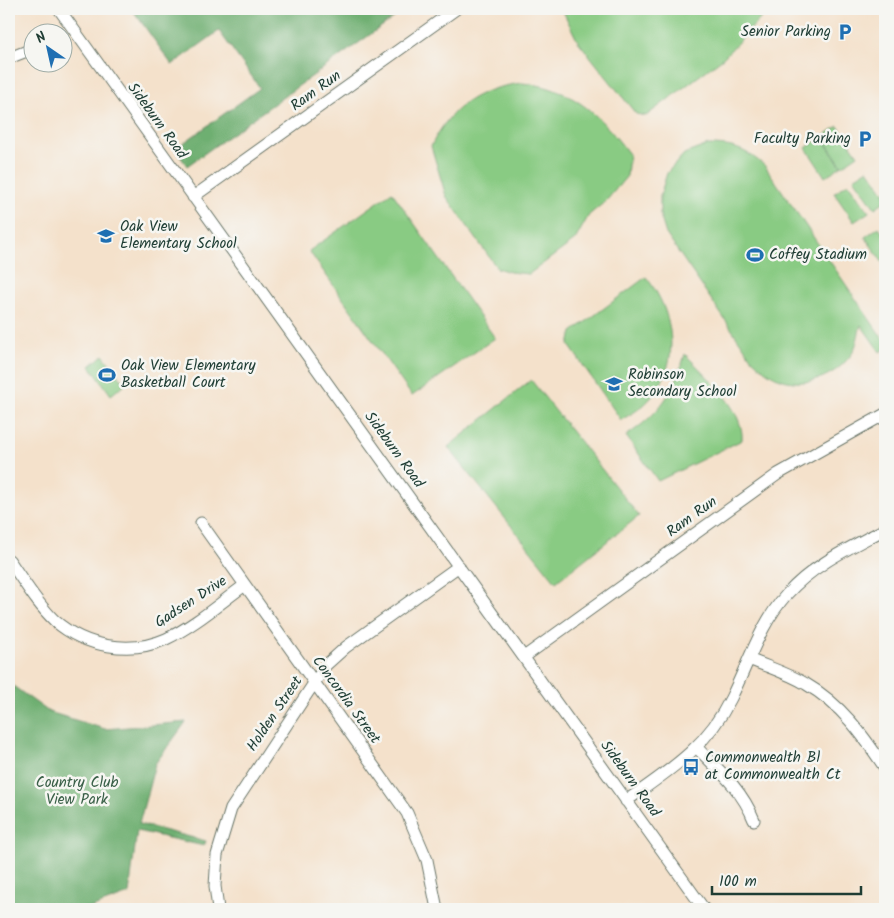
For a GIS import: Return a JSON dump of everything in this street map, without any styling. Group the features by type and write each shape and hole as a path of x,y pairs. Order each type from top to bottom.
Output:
{"street":[{"name":"Sideburn Road","path":"59,9 64,22"},
{"name":"Ram Run","path":"193,197 456,9"},
{"name":"Sideburn Road","path":"72,39 193,197 704,909"},
{"path":"9,58 22,53"},
{"name":"Ram Run","path":"524,657 778,474 885,414"},
{"name":"Concordia Street","path":"201,523 407,813 428,860 437,909"},
{"path":"626,801 697,748 731,698 771,614 803,578 831,558 885,529"},
{"name":"Gadsen Drive","path":"9,560 54,619 66,630 85,640 106,646 127,648 166,639 182,630 245,585"},
{"name":"Holden Street","path":"218,909 215,886 217,855 231,809 326,665 346,647 459,566"},
{"path":"749,658 805,683 833,702 857,727 885,768"},
{"path":"697,748 733,784 746,801 754,820"}],"green space":[{"path":"132,9 406,9 187,166 175,149 260,88 219,31 172,65"},
{"path":"562,9 754,9 761,18 723,58 646,116 636,114 577,40"},
{"path":"522,83 556,90 583,105 596,115 629,154 627,176 606,201 589,215 575,240 529,274 510,272 497,268 446,196 431,146 448,120 468,101 492,90"},
{"path":"838,126 858,155 842,166 822,137"},
{"path":"821,137 841,166 825,177 806,148"},
{"path":"708,145 739,149 765,166 885,342 885,349 880,352 861,325 855,348 843,364 825,376 803,382 780,379 767,372 752,359 666,234 660,215 660,196 667,173 684,154"},
{"path":"868,169 885,193 885,201 875,208 854,178"},
{"path":"848,183 869,212 854,222 834,193"},
{"path":"392,192 495,338 412,396 309,251"},
{"path":"879,227 885,236 885,266 865,237"},
{"path":"646,277 656,291 668,322 671,338 670,355 667,371 660,386 639,409 621,420 569,345 572,332"},
{"path":"685,354 731,405 741,429 742,440 658,481 626,436 648,419 664,401 676,380"},
{"name":"Oak View Elementary Basketball Court","path":"103,355 125,384 111,395 90,366"},
{"path":"531,380 639,516 556,582 448,447"},
{"name":"Country Club View Park","path":"9,683 49,712 105,729 186,722 155,764 139,824 206,841 204,846 137,831 129,894 88,909 9,909"}],"place":[{"name":"Senior Parking","path":"845,32"},
{"name":"Faculty Parking","path":"865,139"},
{"name":"Oak View Elementary School","path":"106,236"},
{"name":"Coffey Stadium","path":"755,255"},
{"name":"Oak View Elementary Basketball Court","path":"107,375"},
{"name":"Robinson Secondary School","path":"614,384"},
{"name":"Commonwealth Bl at Commonwealth Ct","path":"691,767"}]}
